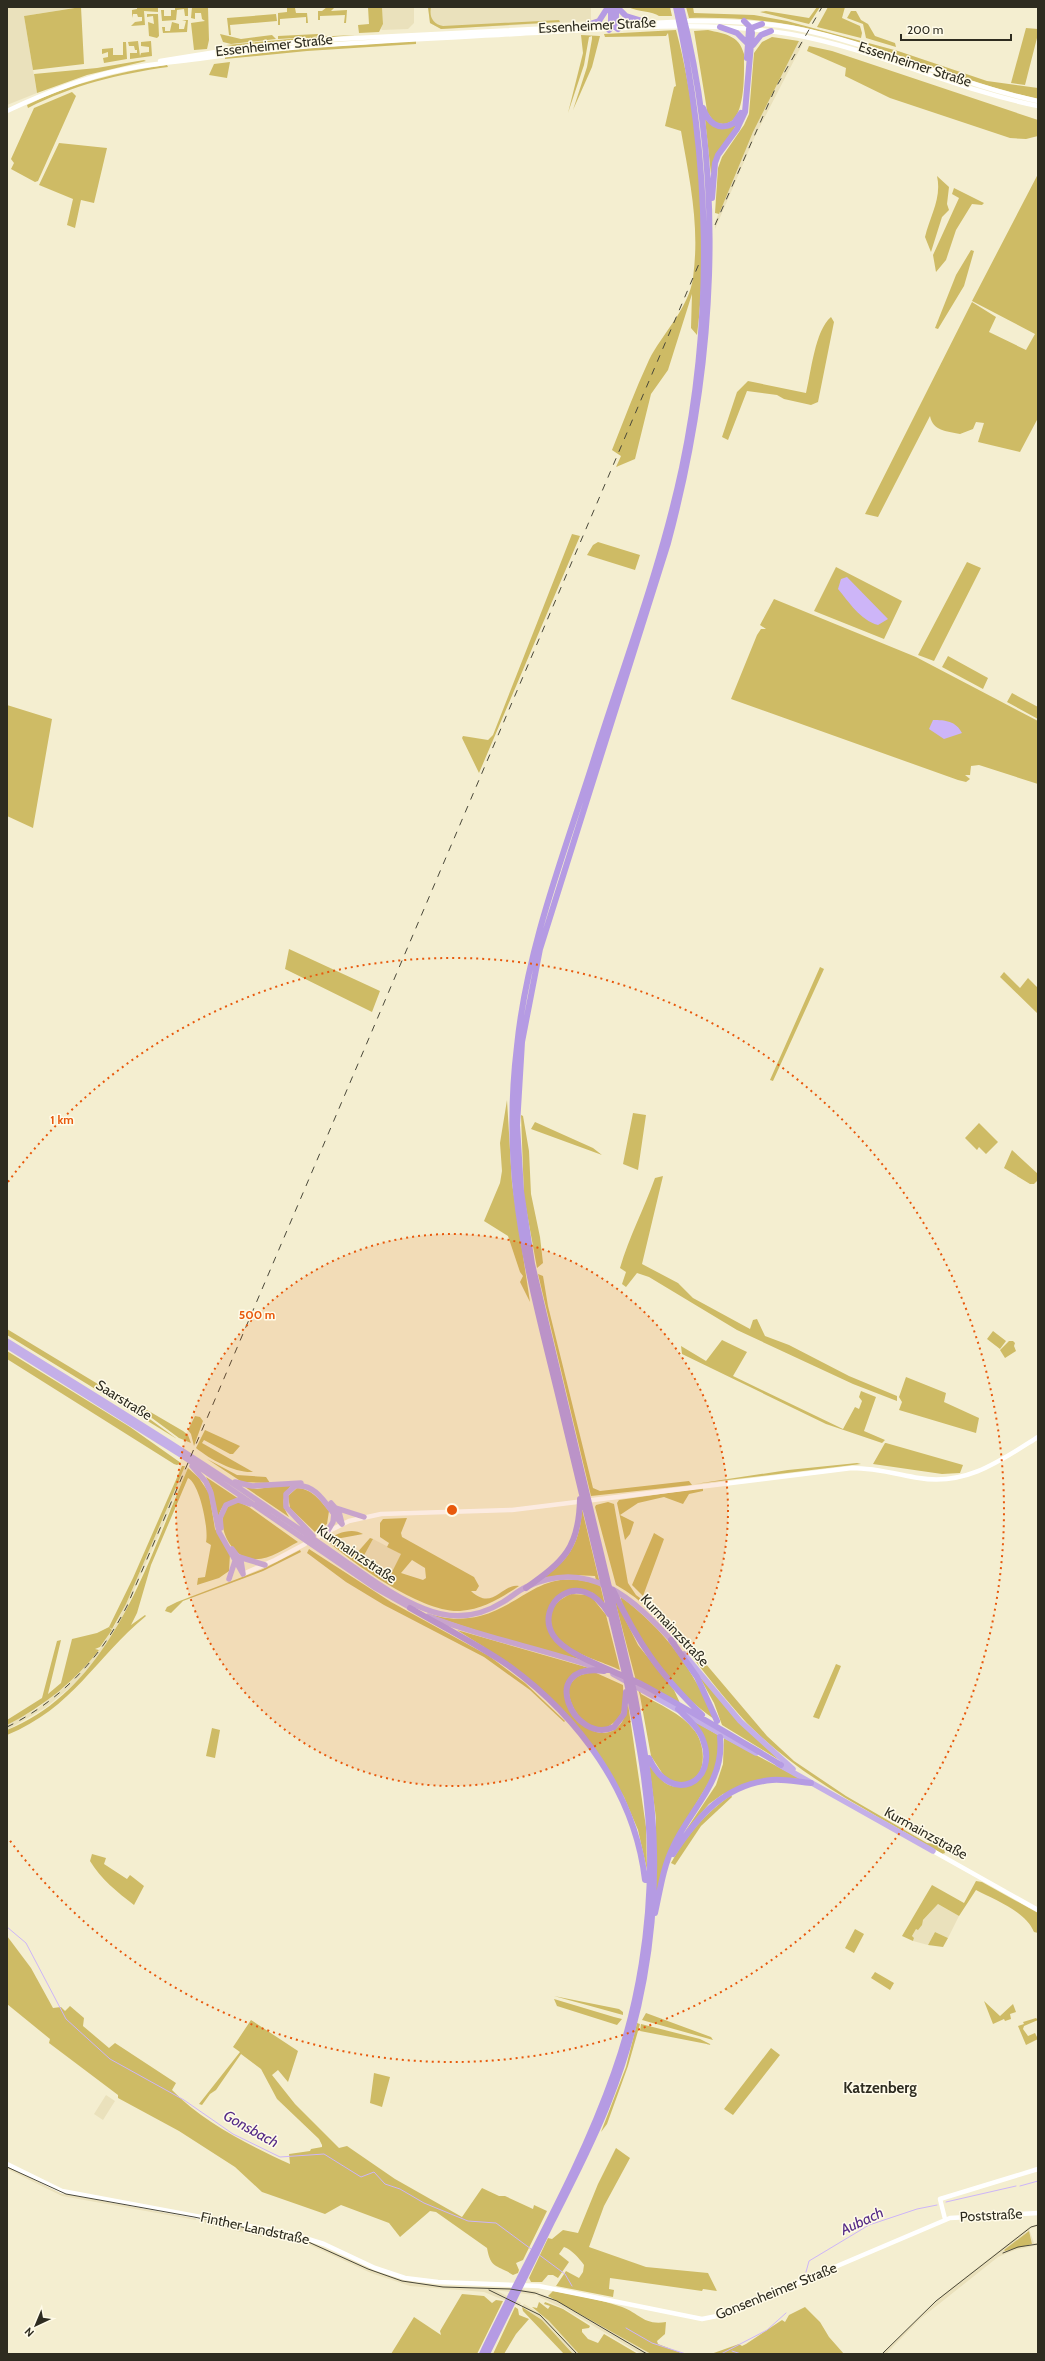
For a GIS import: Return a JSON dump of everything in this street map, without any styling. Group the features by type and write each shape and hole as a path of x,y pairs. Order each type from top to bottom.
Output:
{"highway":[{"path":"586,25 599,21 609,7"},
{"path":"609,7 614,27"},
{"path":"614,27 617,7"},
{"path":"617,7 626,16 650,23"},
{"path":"676,7 681,16"},
{"path":"681,7 681,16 698,93 705,114 712,123 725,126 736,121 742,108 747,43 750,28"},
{"path":"651,1930 654,1853 651,1793 645,1751 634,1692 527,1235 518,1163 519,1078 526,1013 540,949 668,543 683,483 697,410 705,346 709,279 710,215 715,163 722,149 737,129 745,112 752,48 750,28 744,21"},
{"path":"750,28 762,24"},
{"path":"720,26 737,33 747,43"},
{"path":"487,2354 593,2128 619,2056 638,1980 648,1897 650,1853 646,1794 626,1678 532,1287 520,1223 512,1141 514,1078 522,1010 535,948 664,541 682,469 692,409 702,324 703,203 696,113 684,31"},
{"path":"752,48 758,37 771,31"},
{"path":"698,93 710,215"},
{"name":"Saarstraße","path":"7,1341 185,1455"},
{"name":"Saarstraße","path":"7,1346 185,1455"},
{"name":"Kurmainzstraße","path":"185,1455 259,1507 304,1533"},
{"path":"192,1461 228,1480 252,1486 300,1482 311,1486 335,1511 342,1524"},
{"path":"192,1461 211,1492 219,1532 237,1559 243,1565 244,1574"},
{"name":"Kurmainzstraße","path":"228,1480 304,1533 374,1587 410,1608 475,1633 608,1671"},
{"path":"322,1547 304,1533 286,1507 285,1496 291,1488 300,1485 308,1488 335,1511 364,1517"},
{"path":"526,1588 557,1565 572,1547 579,1523 580,1489"},
{"path":"259,1507 238,1500 228,1503 222,1510 220,1522 223,1533 237,1559 265,1565"},
{"path":"327,1532 333,1522 335,1511"},
{"name":"Kurmainzstraße","path":"322,1547 401,1597 424,1609 444,1615 465,1616 485,1612 526,1588 563,1578 595,1581 618,1591 648,1614 740,1721 802,1777"},
{"path":"229,1579 237,1559"},
{"path":"607,1578 625,1618 651,1660 666,1679 707,1721"},
{"path":"612,1618 596,1597 580,1591 569,1592 559,1598 552,1606 549,1618 552,1634 564,1647 707,1721 782,1765"},
{"path":"410,1608 476,1645 510,1667 543,1695 575,1728 603,1765 625,1803 640,1845 648,1897"},
{"path":"671,1640 698,1677 717,1721"},
{"path":"608,1671 591,1669 581,1671 572,1678 567,1686 569,1705 582,1722 592,1728 609,1729 622,1719 626,1708 626,1678"},
{"name":"Kurmainzstraße","path":"646,1689 678,1709 782,1765 933,1851"},
{"path":"645,1751 658,1775 670,1783 686,1785 700,1775 705,1766 706,1755 703,1739 694,1726 678,1709"},
{"path":"544,2232 597,2129 619,2072 638,2007 651,1930 667,1864 676,1841 715,1777 720,1756 720,1737"},
{"path":"667,1864 704,1812 733,1790 751,1784 773,1780 811,1782"},
{"path":"482,2354 508,2308"}],"main road":[{"name":"Essenheimer Straße","path":"7,111 78,82 120,70 240,53 318,45 614,27 650,23 744,21 795,28 835,38 987,88 1038,101"},
{"name":"Essenheimer Straße","path":"147,65 165,60 214,51 282,43 383,35 586,25 614,27 720,26 771,31 835,43 986,93 1038,106"},
{"path":"319,1536 342,1524 364,1517 389,1513 498,1510 852,1468 886,1470 937,1480 959,1478 992,1466 1038,1438"},
{"path":"244,1574 305,1544"},
{"name":"Kurmainzstraße","path":"933,1851 1038,1910"},
{"name":"Finther Landstraße","path":"7,2164 62,2191 292,2234 324,2244 380,2270 405,2278 442,2283 528,2285"},
{"path":"947,2218 941,2202 1038,2169"},
{"name":"Poststraße","path":"947,2218 1038,2212"},
{"name":"Gonsenheimer Straße","path":"528,2285 689,2317 712,2318 947,2218"}],"shaded area":[{"path":"7,7 80,7 24,16 37,93 7,105"},
{"path":"81,7 84,64 33,70 24,16"},
{"path":"137,7 158,7 158,12 144,11 145,25 131,26 135,22 142,21 142,17 138,17 137,14 133,14 132,18 132,10 137,9"},
{"path":"175,7 188,7 188,16 185,16 184,9 177,10 176,20 162,21 161,10 164,10 164,16 171,16 171,10 175,10"},
{"path":"192,7 208,7 209,40 207,49 194,50 191,23 205,21 202,19 201,13 195,13 195,19 191,18"},
{"path":"287,7 295,8 296,13 307,13 308,23 306,23 306,17 280,19 280,25 278,25 278,13 287,12"},
{"path":"327,7 334,8 331,11 347,10 346,23 344,23 345,15 320,16 320,20 318,20 318,11 322,11"},
{"path":"368,7 382,7 383,24 379,32 359,33 358,25 369,24"},
{"path":"382,7 414,7 414,23 408,29 382,30"},
{"path":"428,7 591,7 591,21 441,29 430,23"},
{"path":"428,7 431,7 432,20 443,26 559,20 560,22 441,29 430,23"},
{"path":"628,7 670,7 672,16 659,16 653,13"},
{"path":"686,7 693,7 694,13 754,15 787,21 898,51 987,81 1038,88 1038,99 983,84 873,47 818,31 786,24 754,20 689,18"},
{"path":"817,7 820,7 809,24 760,12 766,11 809,18"},
{"path":"828,7 845,7 842,18 860,26 862,33 861,38 817,27"},
{"path":"851,11 856,11 861,20 868,24 875,36 895,43 896,47 866,38 863,24 847,18"},
{"path":"147,14 158,14 159,36 157,38 149,36 148,22 154,24 153,16 147,17"},
{"path":"276,14 277,21 230,25 231,35 229,35 227,18"},
{"path":"182,20 188,20 187,32 163,33 162,27 165,27 165,31 170,31 172,22 179,24 179,29 184,29 186,21"},
{"path":"1026,28 1038,29 1038,34 1025,85 1011,83"},
{"path":"676,30 691,103 700,181 702,261 701,299 697,335 691,328 692,294 668,370 651,394 635,459 616,467 621,456 612,450 639,382 654,350 681,310 690,289 695,259 695,222 688,168 681,131 665,126 674,87 676,86 668,33 666,36 605,37 604,34"},
{"path":"708,30 726,34 735,39 742,48 744,54 744,82 741,103 734,119 726,124 715,123 707,112 694,31"},
{"path":"220,34 241,39 272,35 276,39 231,44 223,42"},
{"path":"318,34 318,36 312,37 355,35 233,46 226,45 311,37 278,39 278,36"},
{"path":"581,35 600,36 592,67 573,110 587,67 592,36 589,37 584,65 568,113 583,53"},
{"path":"772,37 799,41 753,132 719,214 715,213 718,168 722,157 744,125 749,114 754,53 762,42"},
{"path":"138,41 140,56 141,53 149,52 149,47 141,46 141,42 151,41 152,56 130,59 130,53 137,53 137,50 135,50 134,46 129,46 128,42"},
{"path":"416,41 416,44 307,51 225,59 225,56 307,48"},
{"path":"799,41 803,43 756,134 715,229 715,222 753,132"},
{"path":"123,42 126,42 127,59 104,63 103,58 108,57 108,52 102,54 102,49 113,48 113,55 123,55"},
{"path":"809,46 832,51 1038,120 1038,136 1026,139 1010,138 890,98 845,76 846,68 807,51"},
{"path":"144,60 146,61 87,75 37,93 34,74 97,68"},
{"path":"230,62 227,78 209,75 214,64"},
{"path":"167,65 168,67 131,73 79,87 28,108 27,105 61,90 96,79"},
{"path":"72,92 76,96 38,181 35,182 11,169 14,163 11,159 34,108"},
{"path":"705,119 712,125 736,125 711,174"},
{"path":"59,143 107,148 94,203 81,200 75,228 67,225 73,199 39,185"},
{"path":"1038,174 1038,418 1020,452 978,442 984,423 976,422 973,429 960,434 941,430 934,425 930,416 878,517 865,514 972,302 996,317 989,332 1026,350 1035,334 972,301"},
{"path":"937,176 949,187 947,204 949,210 942,217 931,252 925,237 937,199"},
{"path":"954,188 984,203 982,205 972,204 956,230 946,260 936,272 933,255 959,198 952,194"},
{"path":"971,250 974,251 964,286 938,329 935,328 956,275"},
{"path":"831,317 834,322 818,402 811,405 784,399 777,395 747,391 728,440 722,437 737,392 748,381 806,393 817,341 826,323"},
{"path":"572,534 580,536 479,773 462,738 463,736 488,740 493,735"},
{"path":"598,542 640,555 635,570 587,555 593,545"},
{"path":"967,562 981,568 934,661 918,655"},
{"path":"836,567 902,601 884,639 814,611"},
{"path":"847,577 888,619 878,625 872,623 855,610 838,589 841,579"},
{"path":"774,599 916,657 1038,721 1038,784 979,765 971,766 970,775 965,775 970,779 966,782 958,780 731,699 757,635 761,629 766,629 760,625"},
{"path":"948,656 988,678 983,689 942,667"},
{"path":"1012,693 1038,707 1038,719 1007,702"},
{"path":"7,705 52,719 33,828 7,816"},
{"path":"933,720 950,722 957,726 962,733 944,739 929,729"},
{"path":"289,949 380,991 372,1012 285,969"},
{"path":"820,967 824,969 773,1081 770,1080"},
{"path":"1004,972 1020,988 1028,978 1038,988 1038,1014 1000,977"},
{"path":"507,1100 512,1183 530,1302 520,1282 523,1276 520,1272 508,1236 484,1221 500,1183 502,1171 500,1143"},
{"path":"633,1113 646,1115 638,1170 623,1164"},
{"path":"521,1115 523,1116 529,1151 531,1194 540,1237 543,1263 537,1268 524,1197"},
{"path":"535,1122 593,1148 602,1155 531,1129"},
{"path":"979,1123 998,1142 986,1154 979,1147 977,1150 965,1138"},
{"path":"1012,1150 1038,1174 1038,1180 1034,1184 1030,1184 1004,1168"},
{"path":"663,1176 642,1264 678,1283 693,1298 750,1329 753,1320 757,1319 765,1336 789,1345 849,1376 897,1396 897,1401 853,1384 737,1330 649,1277 637,1273 626,1287 622,1284 626,1272 620,1268 628,1245 655,1178"},
{"path":"538,1274 543,1276 548,1306 593,1488 600,1491 689,1481 692,1485 591,1496"},
{"path":"7,1329 121,1398 177,1439 7,1335"},
{"path":"993,1331 1006,1341 1000,1349 987,1339"},
{"path":"722,1340 747,1352 733,1376 843,1429 855,1407 859,1409 862,1401 859,1397 861,1391 876,1397 864,1431 885,1440 882,1443 826,1424 682,1354 681,1346 706,1361"},
{"path":"1009,1341 1013,1341 1015,1343 1014,1346 1016,1351 1005,1358 1000,1350"},
{"path":"7,1351 130,1427 181,1463 177,1465 174,1464 7,1359"},
{"path":"906,1377 946,1393 944,1402 979,1418 976,1433 899,1410 902,1402 899,1397"},
{"path":"135,1403 183,1431 188,1435 191,1443 179,1438 133,1404"},
{"path":"195,1416 200,1417 203,1421 194,1446 191,1434 188,1430"},
{"path":"205,1430 240,1446 233,1454 230,1454 204,1440 202,1443 253,1472 246,1472 223,1465 196,1448"},
{"path":"885,1443 963,1465 960,1473 942,1474 873,1464"},
{"path":"207,1459 237,1475 266,1477 270,1483 242,1482"},
{"path":"857,1463 861,1464 695,1484 788,1470"},
{"path":"182,1466 185,1466 126,1604 112,1629 109,1627 133,1578"},
{"path":"185,1466 188,1468 117,1629 94,1662 77,1682 45,1708 7,1730 7,1725 38,1708 67,1685 99,1650 126,1604"},
{"path":"188,1468 199,1478 209,1493 215,1529 230,1554 229,1571 219,1578 197,1585 198,1578 205,1577 211,1545 206,1542 207,1536 205,1518 200,1498 192,1482 188,1478 151,1565 137,1613 131,1625 145,1615 146,1616 128,1632 67,1697 30,1724 7,1735 7,1730 43,1711 74,1685 100,1653 122,1618 140,1581"},
{"path":"206,1477 239,1499 227,1502 221,1510 218,1518 212,1489"},
{"path":"292,1484 286,1492 284,1500 284,1508 289,1517 245,1487 257,1489"},
{"path":"297,1488 307,1490 319,1499 329,1511 327,1524 315,1532 290,1508 288,1496"},
{"path":"703,1488 703,1491 689,1494 683,1504 664,1497 638,1503 620,1515 634,1522 630,1534 625,1540 617,1503 619,1500"},
{"path":"608,1502 614,1504 628,1583 636,1595 652,1607 683,1637 767,1736 794,1761 846,1796 927,1843 943,1845 945,1853 942,1854 821,1783 776,1750 755,1731 722,1695 671,1632 653,1613 635,1597 616,1585 595,1507 596,1505"},
{"path":"233,1503 241,1503 249,1507 298,1542 276,1554 264,1558 252,1559 244,1557 230,1544 225,1535 223,1526 223,1517 226,1509"},
{"path":"582,1509 605,1605 593,1593 580,1589 552,1603 547,1628 582,1660 499,1638 427,1614 451,1619 475,1617 496,1610 547,1583 561,1580 578,1580 597,1584 595,1576 574,1575 541,1579 559,1565 571,1550 579,1532"},
{"path":"407,1518 401,1533 402,1537 474,1577 479,1586 476,1591 471,1591 479,1597 486,1599 492,1598 508,1588 519,1586 484,1606 460,1611 444,1610 408,1596 389,1585 353,1562 326,1540 344,1532 359,1532 363,1534 336,1539 356,1554 370,1538 373,1539 361,1561 390,1576 401,1554 387,1547 389,1543 380,1537 380,1523 383,1519","holes":["412,1560 425,1568 426,1578 423,1580 401,1573"]},
{"path":"654,1533 664,1539 643,1596 632,1585"},
{"path":"373,1539 402,1554 391,1576 361,1561"},
{"path":"309,1549 391,1602 489,1656 525,1683 565,1721 564,1722 530,1690 484,1657 384,1605 346,1582 307,1553"},
{"path":"300,1550 301,1552 263,1571 183,1601 171,1613 165,1611 167,1607 177,1602 263,1569"},
{"path":"571,1594 590,1595 606,1615 620,1670 575,1651 565,1645 557,1637 552,1628 551,1616 553,1608 564,1597"},
{"path":"614,1597 638,1645 674,1690 680,1703 637,1679 641,1694 669,1709 683,1719 694,1730 698,1737 703,1754 702,1763 696,1778 690,1782 679,1784 666,1779 651,1756 640,1696"},
{"path":"621,1597 637,1609 651,1623 676,1652 697,1684 714,1719 688,1698 654,1660 628,1616"},
{"path":"109,1627 112,1630 100,1647 95,1649 99,1650 69,1683 33,1710 7,1725 7,1720 42,1698 57,1641 61,1640 48,1694 61,1683 72,1639 97,1633"},
{"path":"457,1630 589,1668 575,1672 567,1682 564,1692 566,1701 571,1711 586,1727 595,1732 605,1733 614,1730 622,1722 628,1704 646,1827 647,1870 638,1830 624,1797 612,1776 570,1719 484,1647"},
{"path":"836,1664 841,1666 819,1719 813,1717"},
{"path":"594,1672 623,1685 622,1712 616,1721 604,1729 590,1726 584,1722 576,1712 570,1699 569,1687 572,1682 577,1677"},
{"path":"699,1676 779,1760 722,1725 714,1703"},
{"path":"694,1721 718,1735 719,1749 715,1772 679,1832 656,1896 656,1818 649,1765 662,1780 671,1786 683,1787 691,1785 708,1759"},
{"path":"212,1728 220,1730 215,1758 206,1756"},
{"path":"724,1738 801,1779 779,1778 723,1794 709,1804 684,1833 716,1785 723,1764"},
{"path":"731,1795 732,1797 701,1826 675,1865 671,1863 683,1843 697,1825 713,1809"},
{"path":"92,1854 106,1858 104,1864 127,1879 130,1875 144,1886 134,1905 99,1874 90,1861"},
{"path":"976,1881 982,1882 1038,1913 1038,1933 1034,1932 1030,1925 1017,1912 976,1890 959,1916 938,1904 923,1920 922,1925 918,1930 916,1929 912,1936 914,1938 913,1941 902,1936 932,1885 964,1903"},
{"path":"938,1904 959,1916 948,1938 935,1932 928,1945 913,1941 914,1938 912,1937 916,1928"},
{"path":"855,1929 864,1934 854,1953 845,1948"},
{"path":"935,1932 948,1938 943,1947 928,1945"},
{"path":"7,1936 31,1968 53,2008 61,2007 65,2011 70,2006 84,2018 83,2026 109,2048 115,2043 176,2083 172,2090 185,2102 198,2113 243,2141 290,2164 289,2154 310,2151 311,2149 322,2147 319,2139 277,2099 261,2069 241,2054 216,2090 210,2094 202,2105 199,2104 240,2052 233,2047 251,2020 298,2051 288,2082 278,2070 272,2075 295,2104 339,2148 347,2146 395,2179 462,2217 482,2188 499,2196 505,2196 533,2209 534,2205 547,2211 523,2260 516,2263 519,2270 518,2273 513,2275 496,2266 490,2260 487,2248 436,2212 430,2211 400,2237 389,2223 341,2205 325,2214 262,2192 235,2167 179,2131 118,2098 118,2095 49,2043 50,2039 7,2004"},
{"path":"875,1972 894,1983 890,1990 871,1978"},
{"path":"554,1996 619,2009 623,2012 623,2015"},
{"path":"554,1999 622,2019 617,2025 557,2006"},
{"path":"984,2001 1000,2016 1013,2004 1016,2012 1010,2014 1011,2019 1005,2021 1004,2019 993,2024"},
{"path":"646,2013 711,2037 713,2040 642,2020"},
{"path":"1036,2018 1038,2020 1024,2026 1023,2029 1028,2036 1035,2033 1038,2039 1026,2045 1018,2026 1024,2024 1023,2022"},
{"path":"637,2023 640,2024 628,2066 607,2124 601,2132 626,2067"},
{"path":"641,2024 700,2039 712,2045 640,2031"},
{"path":"771,2048 780,2055 733,2115 724,2109"},
{"path":"374,2073 390,2077 382,2107 370,2103"},
{"path":"106,2095 115,2101 103,2120 94,2114"},
{"path":"616,2148 630,2158 604,2206 589,2247 646,2267 708,2273 717,2291 703,2289 702,2291 610,2278 609,2289 614,2290 613,2297 556,2286 566,2271 579,2278 583,2272 584,2265 582,2262 573,2252 564,2247 559,2254 569,2262 558,2278 553,2275 548,2275 542,2282 531,2282 529,2278 548,2238 552,2239 563,2230 578,2233 598,2184"},
{"path":"7,2166 55,2190 197,2218 196,2220 62,2196 7,2169"},
{"path":"203,2219 306,2240 378,2272 417,2283 445,2286 511,2288 540,2292 534,2295 495,2290 521,2303 519,2306 484,2292 410,2286 371,2273 310,2245 271,2235 262,2235 262,2237 206,2224"},
{"path":"1038,2224 1038,2226 1029,2229 1034,2243 1038,2243 1038,2245 1015,2250 998,2257 920,2319 886,2354 881,2354 945,2293 1028,2228","holes":["1029,2231 1032,2244 1005,2251 1004,2250"]},
{"path":"1029,2231 1032,2244 1004,2250"},
{"path":"553,2291 595,2299 619,2306 652,2322 666,2322 665,2334 657,2341 658,2344 684,2354 651,2354 548,2296"},
{"path":"462,2294 484,2296 492,2303 496,2300 503,2301 477,2354 391,2354 414,2317 441,2335 440,2331"},
{"path":"542,2294 569,2307 651,2354 641,2354 565,2309 537,2296"},
{"path":"539,2302 548,2309 550,2306 544,2304 545,2302 563,2309 590,2326 589,2328 582,2329 582,2332 588,2339 598,2343 604,2334 638,2354 579,2354 549,2321 532,2307 537,2308"},
{"path":"524,2304 543,2315 579,2354 573,2354 542,2320 522,2307"},
{"path":"515,2307 518,2309 519,2315 529,2319 516,2334 504,2354 493,2354"},
{"path":"522,2307 542,2320 573,2354 564,2354 523,2311"},
{"path":"805,2307 820,2322 829,2337 844,2354 711,2354 739,2344 742,2346 746,2344 782,2320 785,2322 789,2315"}],"waterway":[{"name":"Gonsbach","path":"7,1927 26,1943 66,2019 110,2059 184,2100 233,2134 280,2157 324,2154 361,2177 374,2172 385,2184 400,2189 424,2203 468,2221 496,2223 531,2249"},
{"name":"Aubach","path":"1020,2186 1038,2181"},
{"name":"Aubach","path":"946,2202 1016,2186"},
{"name":"Aubach","path":"806,2272 809,2261 869,2225 917,2209 937,2205"},
{"name":"Gonsbach","path":"538,2254 565,2274 572,2286"},
{"name":"Aubach","path":"721,2354 767,2330 786,2313"},
{"name":"Gonsbach","path":"626,2328 652,2343 686,2354"},
{"path":"732,2351 741,2354"}],"tram line":[{"path":"7,2167 66,2194 194,2217 304,2240 368,2269 402,2281 443,2287 510,2289 535,2293 557,2301 647,2354"},
{"path":"882,2354 936,2301 1031,2227 1038,2225"},
{"path":"1003,2253 1018,2247 1038,2244"},
{"path":"489,2290 540,2315 577,2354"}],"railway":[{"path":"715,225 775,89 822,7"},
{"path":"7,1727 44,1705 77,1677 104,1644 127,1606 701,259"}],"district":[{"name":"Katzenberg","path":"880,2088"}]}
